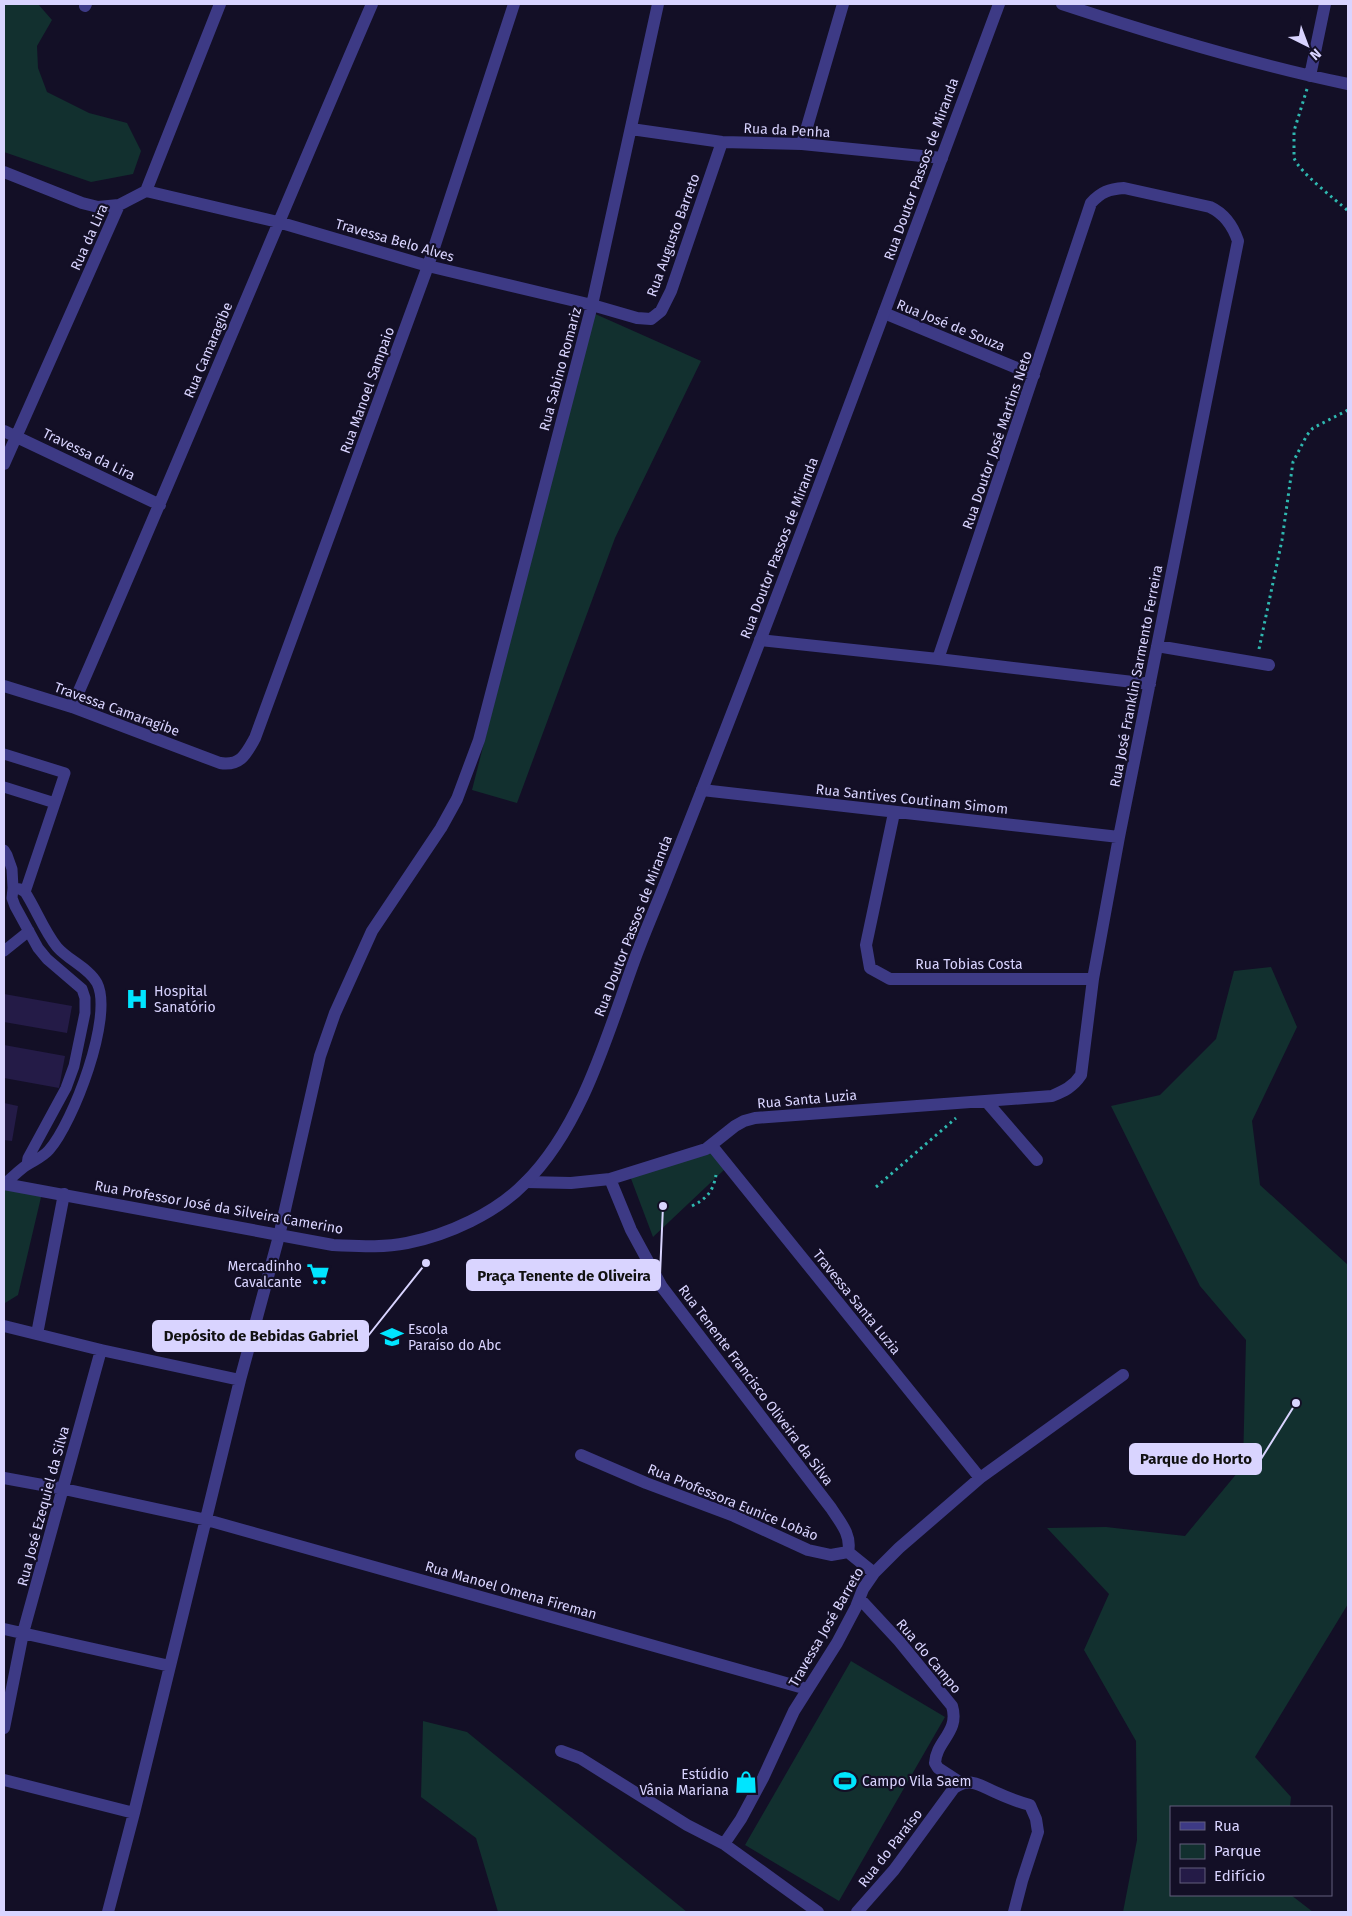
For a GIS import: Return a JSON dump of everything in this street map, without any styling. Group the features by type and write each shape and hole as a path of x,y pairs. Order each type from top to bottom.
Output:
{"street":[{"path":"146,191 220,4"},
{"name":"Rua Camaragibe","path":"72,708 372,4"},
{"name":"Rua Manoel Sampaio","path":"220,763 229,764 237,762 246,754 255,738 428,266 514,4"},
{"name":"Rua Sabino Romariz","path":"108,1912 207,1520 240,1380 280,1236 320,1056 335,1013 372,931 436,836 457,799 479,740 592,305 658,4"},
{"path":"802,144 843,4"},
{"name":"Rua Doutor Passos de Miranda","path":"579,1101 606,1041 632,966 760,640 999,4"},
{"path":"1062,4 1166,37 1310,76 1348,84"},
{"path":"1310,76 1325,4"},
{"name":"Rua da Penha","path":"631,129 722,142 802,144 942,158"},
{"name":"Rua Augusto Barreto","path":"637,318 651,319 662,311 671,291 722,142"},
{"path":"4,172 98,208 119,205"},
{"name":"Rua Doutor José Martins Neto","path":"938,659 1091,204 1099,195 1110,189 1124,188 1210,207 1218,211 1226,219 1234,230 1238,241"},
{"name":"Rua da Lira","path":"4,464 119,205 146,191"},
{"name":"Travessa Belo Alves","path":"146,191 278,222 428,266 592,305 637,318"},
{"name":"Rua José Franklin Sarmento Ferreira","path":"1044,1097 1064,1091 1075,1084 1080,1075 1093,979 1119,837 1238,241"},
{"name":"Rua José de Souza","path":"884,314 1034,375"},
{"name":"Travessa da Lira","path":"4,431 160,505"},
{"path":"760,640 1150,684"},
{"path":"1158,646 1263,664"},
{"name":"Travessa Camaragibe","path":"4,686 72,708 220,763"},
{"name":"Rua Santives Coutinam Simom","path":"702,790 1119,837"},
{"name":"Rua Tobias Costa","path":"894,813 866,945 870,968 890,978 1093,979"},
{"name":"Rua Santa Luzia","path":"526,1182 572,1183 610,1179 670,1159 715,1150 735,1126 755,1118 1044,1097"},
{"name":"Rua Professor José da Silveira Camerino","path":"4,1184 333,1245 373,1247 408,1243 484,1215 526,1182 559,1138 579,1101"},
{"path":"981,1101 1037,1160"},
{"name":"Travessa Santa Luzia","path":"715,1150 980,1478"},
{"name":"Rua Tenente Francisco Oliveira da Silva","path":"610,1179 630,1230 662,1287 831,1508 845,1530 850,1544 848,1552"},
{"path":"37,1334 64,1194"},
{"path":"4,1326 101,1350 240,1380"},
{"name":"Rua José Ezequiel da Silva","path":"4,1728 23,1633 101,1350"},
{"name":"Travessa José Barreto","path":"724,1844 741,1819 763,1778 794,1711 837,1643 860,1599 863,1589 874,1573 899,1548 980,1478 1123,1375"},
{"name":"Rua Professora Eunice Lobão","path":"581,1455 646,1483 734,1516 808,1550 831,1555 848,1552"},
{"name":"Rua Manoel Omena Fireman","path":"4,1478 207,1520 807,1689"},
{"path":"848,1552 874,1573"},
{"name":"Rua do Campo","path":"860,1599 899,1641 952,1706 953,1723 948,1737 938,1751 935,1763 938,1768 961,1783"},
{"path":"4,1629 170,1666"},
{"path":"561,1751 593,1766 642,1799 686,1825 724,1844 818,1912"},
{"path":"4,1780 134,1813"},
{"path":"961,1783 979,1784 994,1792 1030,1805 1033,1811 1038,1832 1014,1912"},
{"name":"Rua do Paraíso","path":"857,1912 894,1870 930,1823 946,1798 961,1783"}],"lane":[{"path":"4,754 65,773 25,892 52,940 98,984 101,1002 101,1013 89,1068 80,1093 65,1124 50,1149 43,1156 27,1165 4,1184"},
{"path":"4,787 55,803"},
{"path":"4,850 12,869 9,896 47,959 82,989 86,1004 74,1066 66,1088 28,1158 27,1165"},
{"path":"9,896 25,892"},
{"path":"4,951 29,931"}],"path":[{"path":"1310,76 1294,131 1294,158 1310,176 1348,211"},
{"path":"1263,664 1293,462 1307,435 1313,428 1348,410"},
{"path":"876,1187 981,1101"},
{"path":"692,1206 706,1199 714,1186 715,1150"}],"green space":[{"path":"4,4 38,4 52,20 37,46 38,68 47,92 89,113 127,123 141,151 133,174 91,182 4,152"},
{"path":"593,313 701,361 615,538 517,803 472,790"},
{"path":"1271,967 1297,1027 1252,1121 1260,1185 1348,1265 1348,1604 1255,1757 1291,1797 1290,1806 1170,1806 1170,1896 1292,1896 1313,1912 1123,1912 1137,1840 1136,1741 1084,1650 1109,1594 1047,1528 1106,1527 1185,1536 1243,1466 1246,1340 1200,1286 1111,1106 1160,1095 1216,1039 1234,971"},
{"path":"716,1152 725,1169 653,1237 630,1176 676,1159"},
{"path":"4,1186 42,1193 18,1295 5,1303"},
{"name":"Campo Vila Saem","path":"851,1661 945,1717 839,1901 745,1845"},
{"path":"423,1721 467,1732 687,1912 498,1912 476,1838 421,1797"}],"building":[{"path":"4,994 72,1006 67,1033 4,1022"},
{"path":"4,1045 65,1056 59,1088 4,1078"},
{"path":"4,1103 18,1106 12,1141 4,1140"}],"place":[{"name":"Hospital Sanatório","path":"137,999"},
{"name":"Praça Tenente de Oliveira","path":"663,1206"},
{"name":"Depósito de Bebidas Gabriel","path":"426,1263"},
{"name":"Mercadinho Cavalcante","path":"318,1274"},
{"name":"Escola Paraíso do Abc","path":"392,1337"},
{"name":"Parque do Horto","path":"1296,1403"},
{"name":"Campo Vila Saem","path":"845,1781"},
{"name":"Estúdio Vânia Mariana","path":"746,1782"}]}
